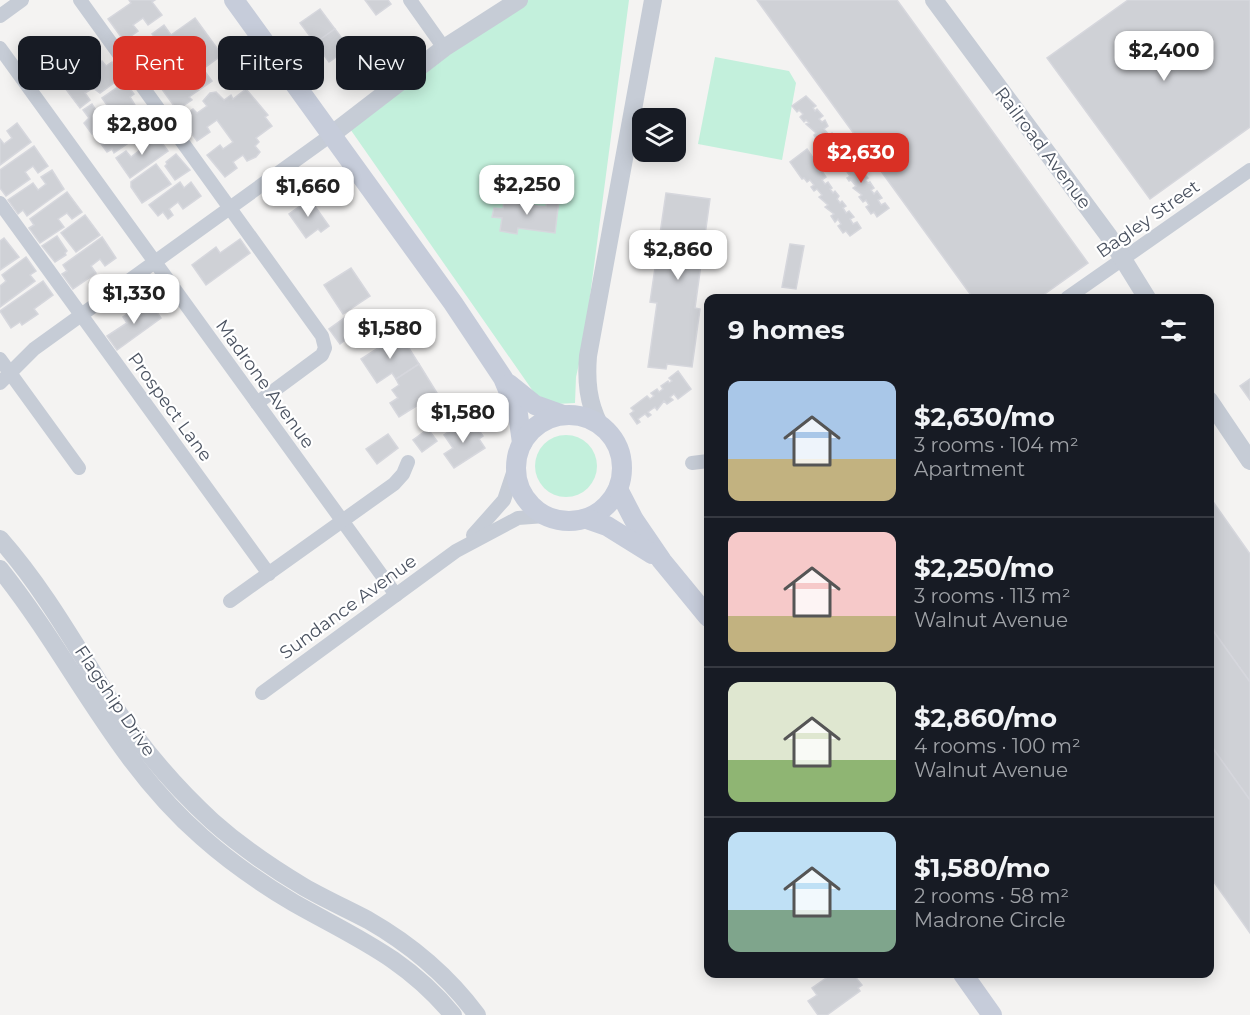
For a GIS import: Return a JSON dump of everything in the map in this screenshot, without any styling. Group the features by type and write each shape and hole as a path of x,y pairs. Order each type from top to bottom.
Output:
{"main road":[{"path":"234,0 453,303 503,378 518,414 522,443 515,467 519,488 526,500 545,516 559,521 573,521 586,519 610,502 618,489 622,468 621,455 610,434 599,424 576,416 562,416 539,424 522,443"},
{"path":"503,378 536,405 562,416"},
{"path":"618,489 634,520 662,561 704,612"},
{"path":"586,519 621,534 662,561"},
{"path":"966,978 992,1015"}],"street":[{"path":"0,16 22,0"},
{"path":"80,0 325,342 322,355 257,403"},
{"path":"410,0 444,48"},
{"path":"0,383 34,349 331,135 444,48 519,0"},
{"path":"599,424 589,399 588,356 653,0"},
{"name":"Railroad Avenue","path":"934,0 1108,236 1145,294"},
{"name":"Madrone Avenue","path":"0,48 396,595"},
{"name":"Bagley Street","path":"1073,294 1250,170"},
{"name":"Prospect Lane","path":"0,203 269,574"},
{"path":"0,359 79,468"},
{"path":"1214,407 1250,461"},
{"path":"230,601 394,484 403,474 408,462"},
{"path":"692,463 704,462"},
{"name":"Sundance Avenue","path":"456,551 504,500 515,467"},
{"name":"Sundance Avenue","path":"262,693 456,551 518,518 545,516"},
{"name":"Flagship Drive","path":"0,539 64,625 132,732 157,764 193,802 233,838 280,872 368,920 409,947 445,978 477,1015"},
{"name":"Flagship Drive","path":"0,569 49,635 117,742 141,775 179,816 221,853 270,888 359,937 398,962 432,991 453,1015"}],"green space":[{"path":"523,0 629,0 584,342 576,377 575,403 556,404 535,394 348,126 398,90 426,90 426,70"},
{"path":"715,57 789,71 796,83 782,160 698,144"},
{"path":"566,435 578,437 588,444 595,454 597,466 595,478 588,488 578,495 566,497 554,495 544,488 537,478 535,466 537,454 544,444 554,437"}],"building":[{"path":"129,0 155,0 152,2 162,15 148,25 143,18 133,25 138,31 131,36 120,36 108,19 131,3"},
{"path":"365,0 388,0 391,4 376,15"},
{"path":"757,0 897,0 1088,263 1045,294 970,294"},
{"path":"1128,0 1250,0 1250,127 1150,199 1047,58"},
{"path":"320,9 335,29 324,37 310,36 300,23"},
{"path":"195,18 218,50 218,58 206,67 206,36 154,36 152,34 164,25 171,35"},
{"path":"335,29 340,36 336,36 336,57 329,62 324,55 324,37"},
{"path":"101,62 106,66 113,64 113,84 100,93 96,90 101,90"},
{"path":"206,73 212,81 206,85"},
{"path":"66,90 90,90 85,93 90,100 80,108"},
{"path":"114,90 131,90 134,94 130,97 135,105 92,134 84,123 89,118 83,110 92,104 97,112 107,105 102,98"},
{"path":"162,90 199,90 189,97 192,100 177,110"},
{"path":"247,90 268,115 265,117 272,126 256,138 259,142 255,146 260,152 256,157 247,161 243,155 233,162 237,168 225,177 207,155 220,145 223,149 233,142 217,120 207,127 210,132 197,141 182,117 193,109 197,113 207,106 203,101 210,93 216,92 224,100 231,95 233,99"},
{"path":"806,96 816,106 813,108 815,111 817,109 823,116 819,119 822,122 825,120 828,126 824,129 829,135 832,133 835,136 832,138 836,144 839,142 841,145 831,152 820,145 823,142 820,138 817,140 814,135 816,133 806,124 809,123 806,120 804,122 800,117 803,114 799,110 797,112 792,106"},
{"path":"144,107 156,124 143,133 133,115"},
{"path":"124,117 137,137 114,153 112,149 107,152 96,137"},
{"path":"17,123 31,142 0,165 0,139 4,144 12,138 7,131"},
{"path":"147,135 151,140 157,136 168,151 130,178 116,158 126,151 131,157 140,150 135,143"},
{"path":"34,146 48,166 38,173 33,166 25,172 30,179 6,196 0,188 0,170"},
{"path":"807,149 826,177 822,180 825,184 828,182 833,193 835,191 839,196 837,199 846,206 843,208 846,213 849,211 854,217 850,219 853,224 857,222 861,228 850,236 846,231 843,233 838,226 841,224 838,219 835,222 831,216 834,214 825,207 828,205 819,197 822,195 817,189 814,191 811,187 814,185 810,180 807,182 804,178 802,179 790,162"},
{"path":"842,151 845,156 850,153 854,159 850,161 853,165 856,162 860,169 858,171 861,174 863,172 868,178 865,180 870,182 874,188 871,190 874,194 877,191 882,198 878,200 881,205 885,203 889,208 877,217 874,212 871,214 866,207 869,205 866,200 863,202 859,197 862,195 853,188 856,186 847,178 850,176 845,169 842,171 838,160 835,162 832,159"},
{"path":"176,154 190,170 175,180 165,166 166,162"},
{"path":"156,164 171,184 142,203 131,187 131,182"},
{"path":"52,170 64,189 27,216 23,210 18,214 8,200 33,183 38,190 46,184 41,177"},
{"path":"180,182 184,188 191,182 201,196 183,209 178,202 169,209 173,215 168,219 163,212 158,216 149,205"},
{"path":"67,192 82,212 72,219 67,213 58,219 64,227 40,243 29,228 34,225 30,219"},
{"path":"666,193 710,199 695,308 700,309 692,367 667,364 666,369 648,367 657,303 650,302"},
{"path":"505,194 523,197 522,204 546,207 547,198 559,200 555,233 518,228 517,234 500,231 502,218 492,217 494,208 503,209"},
{"path":"307,195 329,226 321,232 318,229 306,238 289,214 300,206 297,202"},
{"path":"85,215 100,235 76,252 61,233"},
{"path":"57,236 67,251 66,255 55,262 42,246"},
{"path":"102,237 116,258 105,266 100,259 91,266 96,273 73,289 62,274 67,271 63,265"},
{"path":"4,238 19,257 0,270 0,241"},
{"path":"240,239 250,253 206,285 192,265 216,247 220,253"},
{"path":"790,244 804,246 796,289 782,287"},
{"path":"26,257 36,271 30,275 35,281 0,307 0,286 6,281 2,275"},
{"path":"351,268 370,296 343,314 324,285"},
{"path":"43,281 53,295 34,309 38,314 22,325 20,322 11,328 0,311"},
{"path":"150,302 161,318 117,350 107,336 127,323 123,317 139,305 142,308"},
{"path":"354,311 365,325 340,344 329,329"},
{"path":"400,334 419,364 396,379 392,373 377,383 361,359"},
{"path":"419,364 437,393 399,417 390,403 398,398 392,390 399,385 396,379"},
{"path":"678,371 691,389 678,399 674,394 670,397 673,400 667,404 664,401 657,410 655,407 648,412 651,415 648,417 645,414 638,419 640,422 637,424 630,414 634,411 631,408 647,396 650,399 654,396 651,393 657,389 659,392 663,389 661,386 672,381 669,378"},
{"path":"1250,379 1250,400 1240,386"},
{"path":"465,420 471,429 476,426 483,436 479,439 485,448 454,468 444,454 453,448 444,435"},
{"path":"428,429 437,441 422,452 413,440"},
{"path":"388,434 398,448 377,464 366,449"},
{"path":"1214,503 1250,554 1250,682 1214,632"},
{"path":"1214,632 1250,682 1250,800 1214,750"},
{"path":"1214,750 1250,800 1250,933 1214,882"},
{"path":"826,978 856,978 862,985 858,988 860,991 827,1015 818,1015 808,1001 817,995 812,988"}]}
